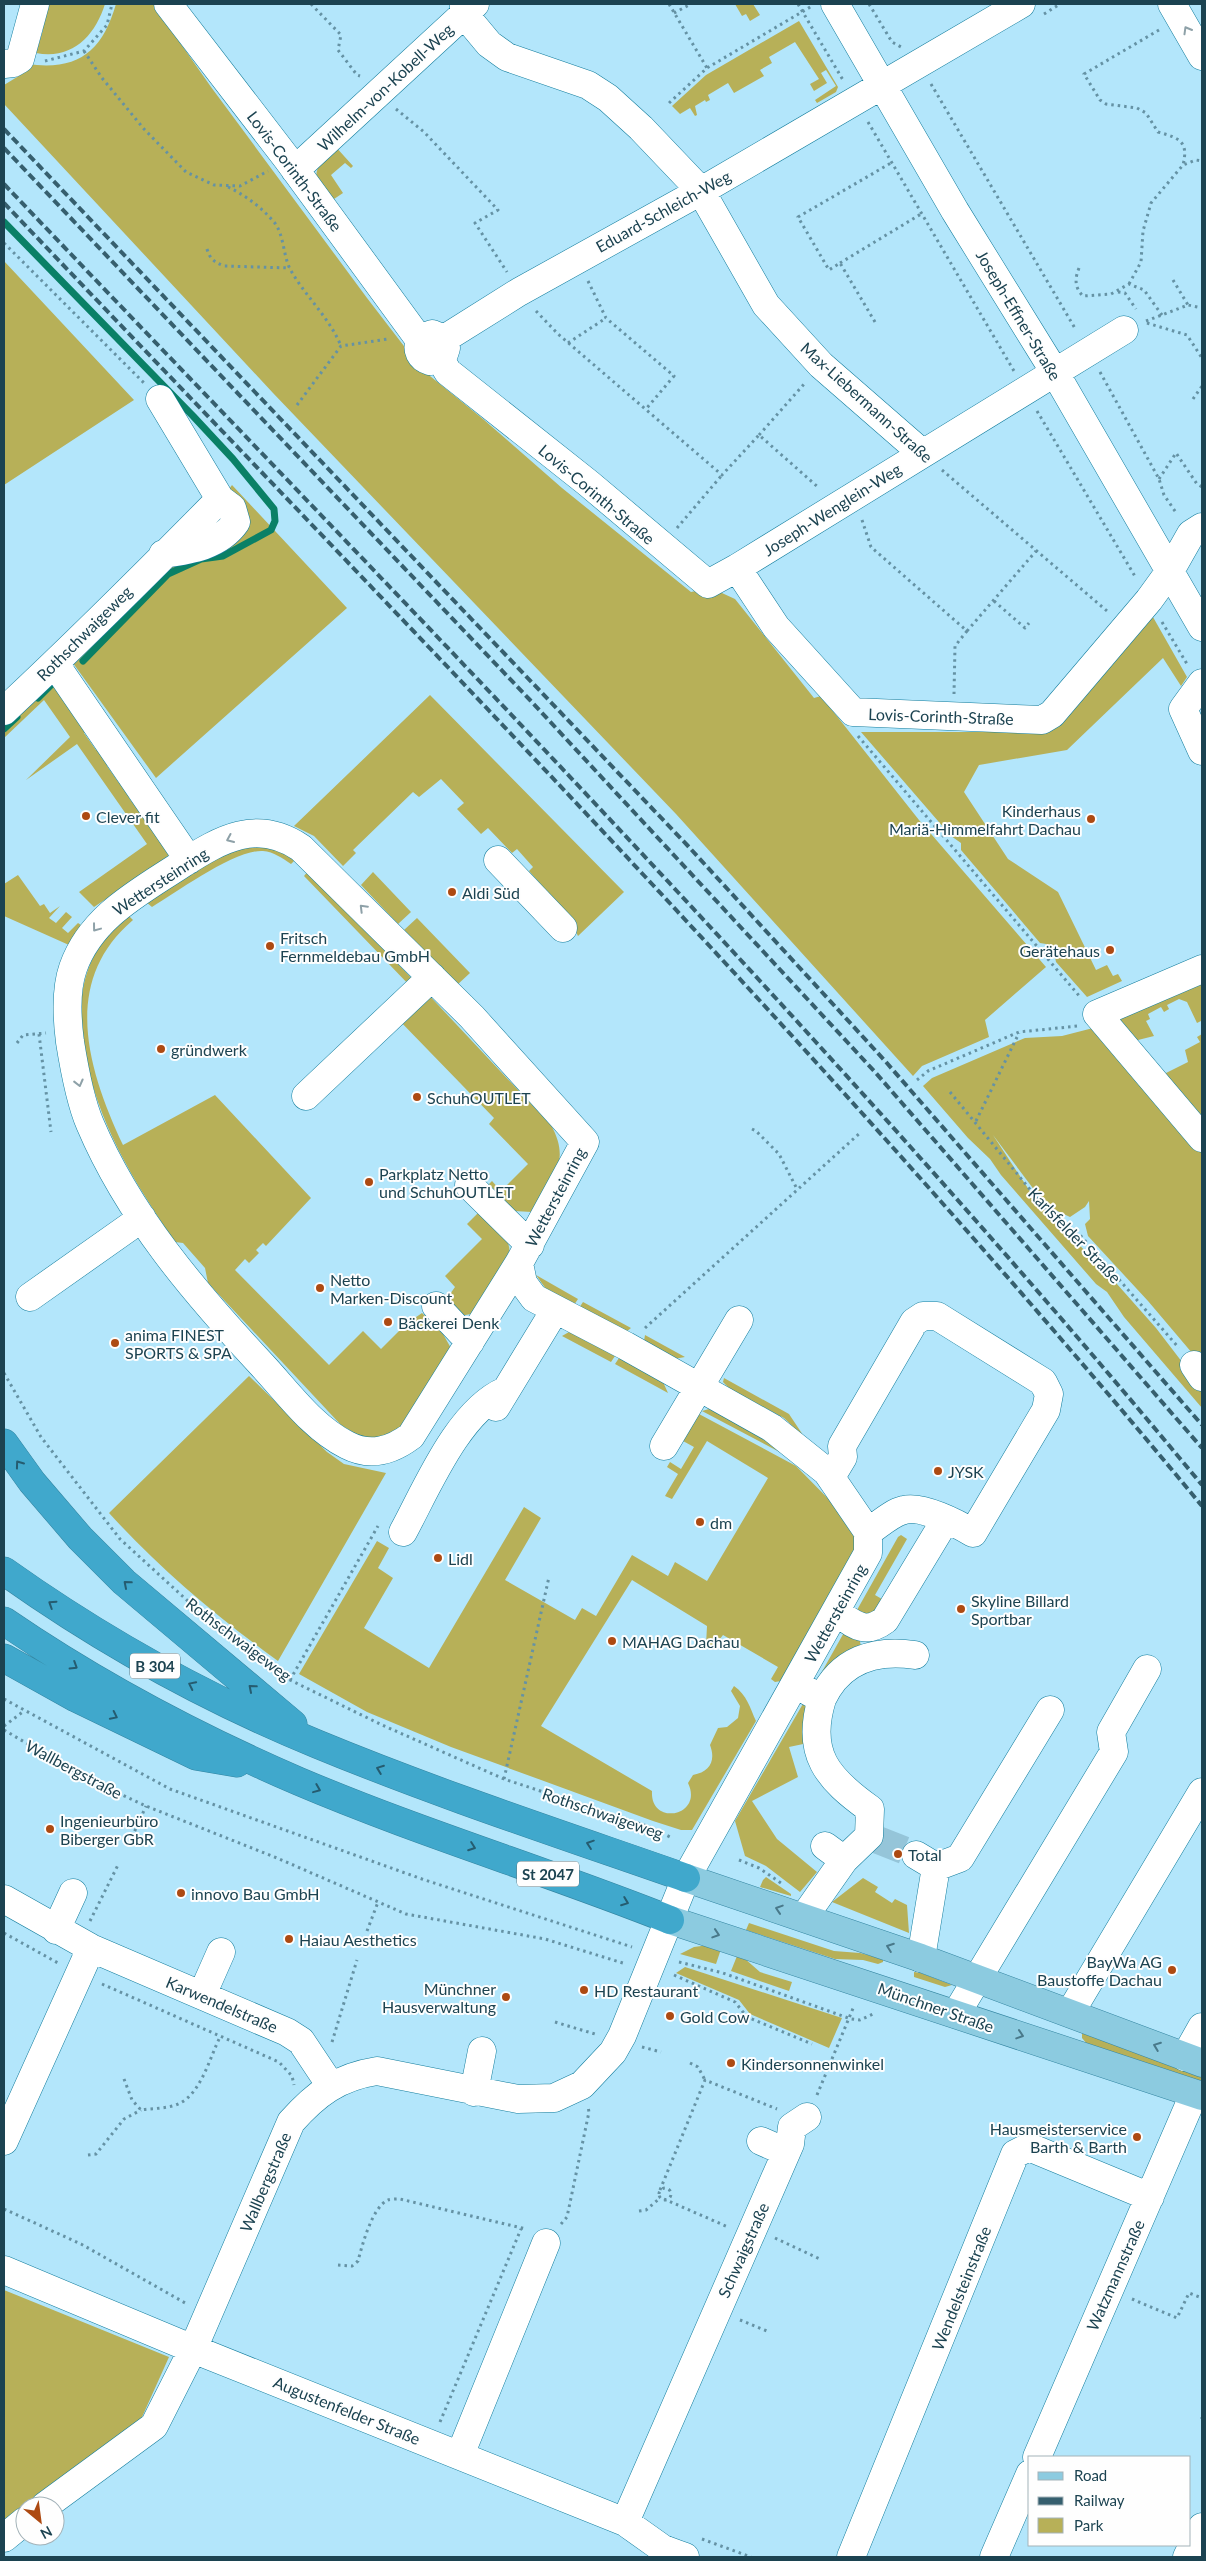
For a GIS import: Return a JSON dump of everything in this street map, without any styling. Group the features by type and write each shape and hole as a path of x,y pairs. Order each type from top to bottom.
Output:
{"highway":[{"path":"4,1443 32,1482 80,1538 124,1582 242,1679 315,1744"},
{"name":"B 304","path":"4,1572 75,1619 167,1673 315,1744 426,1786"},
{"name":"B 304","path":"4,1621 129,1698 272,1770 406,1823"},
{"path":"4,1658 76,1698 196,1756 272,1770"},
{"name":"St 2047","path":"426,1786 686,1878"},
{"name":"St 2047","path":"406,1823 670,1920"}],"main road":[{"name":"St 2047","path":"686,1878 921,1958 1194,2060"},
{"name":"Münchner Straße","path":"670,1920 862,1982 1198,2095"}],"street":[{"path":"14,57 35,4"},
{"name":"Lovis-Corinth-Straße","path":"168,4 430,343 448,372 588,483 661,547 708,584 737,568 776,627 853,712 1042,720 1052,714 1149,600 1197,530"},
{"name":"Joseph-Effner-Straße","path":"835,4 955,211 1054,371 1202,627"},
{"name":"Eduard-Schleich-Weg","path":"430,343 701,191 1021,4"},
{"name":"Wilhelm-von-Kobell-Weg","path":"292,165 381,92 468,7"},
{"name":"Max-Liebermann-Straße","path":"468,7 489,44 507,57 588,86 608,98 701,191 766,305 821,365 922,453"},
{"path":"1176,11 1202,56"},
{"name":"Joseph-Wenglein-Weg","path":"737,568 922,453 1026,392 1054,371 1134,326"},
{"name":"Rothschwaigeweg","path":"4,710 55,664 163,554 192,550 214,542 231,530 236,522 232,508 220,499 160,399"},
{"path":"55,664 189,860"},
{"path":"1201,684 1183,709 1202,751"},
{"name":"Wettersteinring","path":"251,832 268,833 287,839 312,858 432,977 472,1017 585,1142 524,1254 411,1436 397,1447 368,1453 347,1446 319,1426 226,1325 178,1269 142,1218 120,1182 89,1122 72,1056 68,991 72,970 82,949 97,925 122,903 189,860 234,836 251,832"},
{"path":"498,860 563,928"},
{"path":"1202,968 1097,1014 1202,1138"},
{"path":"306,1096 432,977"},
{"path":"469,1185 524,1254"},
{"path":"30,1298 84,1253 142,1218"},
{"name":"Wettersteinring","path":"524,1254 523,1283 534,1298 626,1346 772,1428 827,1472 868,1532 868,1552 686,1878"},
{"path":"436,1306 470,1342"},
{"path":"490,1419 555,1310"},
{"path":"831,1477 843,1457 842,1446 914,1322 923,1316 937,1316 1043,1382 1049,1394 1046,1410 979,1537 926,1512 905,1509 868,1532"},
{"path":"664,1446 739,1320"},
{"path":"393,1525 469,1419 496,1395 505,1391"},
{"path":"864,1628 873,1628 890,1615 946,1520"},
{"path":"836,1612 864,1628 874,1640 879,1653"},
{"path":"804,1917 834,1853 874,1838 870,1809 841,1788 821,1759 816,1732 817,1715 822,1699 836,1676 863,1659 879,1653 893,1652 915,1655"},
{"path":"956,2014 1114,1752 1111,1732 1147,1669"},
{"path":"796,1684 822,1699"},
{"path":"921,1958 926,1861 960,1858 1050,1710"},
{"path":"1070,2013 1202,1792"},
{"name":"Wallbergstraße","path":"59,2496 154,2426 207,2319 290,2122 310,2101 331,2086 354,2075 377,2071 474,2092 518,2099 554,2098 582,2085 613,2052 619,2042 686,1878"},
{"path":"4,2141 80,1974 73,1893"},
{"name":"Karwendelstraße","path":"4,1899 76,1940 287,2032 301,2041 331,2086"},
{"path":"202,1995 221,1952"},
{"path":"1194,2060 1202,2028"},
{"path":"474,2092 482,2051"},
{"name":"Watzmannstraße","path":"1037,2456 1109,2288 1198,2095"},
{"name":"Schwaigstraße","path":"625,2522 744,2229 786,2152 796,2114"},
{"path":"761,2141 786,2152"},
{"name":"Wendelsteinstraße","path":"851,2557 1015,2154 1029,2147 1150,2197"},
{"path":"460,2455 544,2233"},
{"name":"Augustenfelder Straße","path":"4,2270 193,2349 625,2522 664,2549 685,2557"},
{"path":"994,2557 1028,2479"},
{"path":"1187,2557 1202,2528"},
{"path":"4,2538 15,2529"}],"path":[{"path":"14,57 50,62 84,51 107,25 112,4"},
{"path":"310,4 341,35 338,50 357,75 370,77 402,115 424,132 498,210 475,223 520,292 568,343 722,475"},
{"path":"669,4 707,68"},
{"path":"674,13 691,4"},
{"path":"798,4 1149,600 1201,684"},
{"path":"669,103 707,68 817,4"},
{"path":"869,4 892,42 911,52 919,64 1088,351 1159,479 1164,495 1197,530"},
{"path":"1079,268 1075,278 1078,292 1082,296 1111,294 1129,284 1141,262 1142,231 1151,203 1183,165 1186,152 1183,143 1176,137 1158,132 1146,113 1137,108 1106,104 1100,100 1084,74 1176,11"},
{"path":"84,51 108,85 144,129 186,172 214,184 240,186 292,165"},
{"path":"1183,165 1196,160 1202,161"},
{"path":"891,163 798,217 829,270 921,214"},
{"path":"226,185 246,196 275,223 290,268 314,306 335,330 341,346"},
{"path":"4,243 160,399"},
{"path":"207,249 209,257 215,263 224,266 290,268"},
{"path":"578,259 606,318 674,376 646,409"},
{"path":"840,263 875,322"},
{"path":"1173,280 1188,305"},
{"path":"1129,284 1144,290 1162,315"},
{"path":"1117,291 1125,293 1130,298 1134,326"},
{"path":"1134,326 1188,305 1202,308"},
{"path":"568,343 606,318"},
{"path":"1134,326 1187,335 1202,358"},
{"path":"341,346 430,343"},
{"path":"297,406 341,346"},
{"path":"661,547 722,475 821,365"},
{"path":"1192,399 1202,386"},
{"path":"759,435 814,485 831,497 853,496 871,547 968,631"},
{"name":"Max-Liebermann-Straße","path":"922,453 1126,627"},
{"path":"1159,479 1176,453 1202,487"},
{"path":"954,717 955,646 1036,551"},
{"path":"994,601 1025,628 1029,623"},
{"path":"853,712 857,735 1097,1014 1088,1022 1079,1026 1019,1032 928,1071 917,1080"},
{"path":"17,1043 23,1036 69,1031"},
{"path":"975,1122 1019,1032"},
{"path":"38,1034 51,1132"},
{"name":"Karlsfelder Straße","path":"950,1092 1051,1215 1080,1235 1198,1371"},
{"path":"752,1129 756,1130 779,1154 798,1189"},
{"path":"626,1346 861,1132"},
{"name":"Rothschwaigeweg","path":"4,1373 41,1437 120,1539 196,1607"},
{"path":"290,1680 393,1525"},
{"path":"504,1778 549,1577"},
{"name":"Rothschwaigeweg","path":"217,1625 290,1680 382,1725 504,1778 650,1827 672,1838"},
{"path":"4,1699 170,1789 422,1879 636,1948"},
{"path":"4,1728 24,1711"},
{"name":"Wallbergstraße","path":"4,1728 84,1777 146,1806 277,1858 406,1914 545,1939 629,1966"},
{"path":"132,1836 146,1806"},
{"path":"76,1940 119,1863"},
{"path":"367,1931 378,1902"},
{"path":"4,1933 80,1974 272,2059 284,2067"},
{"path":"312,2055 331,2047 357,1960"},
{"path":"680,1961 674,1976 735,2002 747,2017 812,2044"},
{"path":"690,2063 698,2067 705,2080 796,2114 851,2019 862,1982"},
{"path":"555,2022 619,2042"},
{"path":"88,2154 96,2154 124,2119 141,2110 178,2104 188,2097 196,2088 220,2037"},
{"path":"124,2079 132,2100 141,2110"},
{"path":"662,2198 660,2190 705,2080"},
{"path":"338,2266 352,2266 358,2262 374,2216 380,2206 388,2200 400,2199 544,2233 563,2223 567,2217 589,2112 582,2085"},
{"path":"639,2212 646,2210 662,2198 670,2196 670,2191 665,2188 660,2190"},
{"path":"662,2198 820,2259"},
{"path":"4,2209 81,2244 175,2297 207,2319"},
{"path":"439,2425 521,2229"},
{"path":"1109,2288 1177,2318 1189,2292 1202,2298"}],"green space":[{"path":"44,4 105,4 95,26 80,43 61,53 49,54 36,53 43,30 39,26"},
{"path":"116,4 153,4 211,87 367,298 407,350 429,370 430,376 483,419 562,488 691,592 711,588 735,599 814,698 821,696 919,820 1046,967 985,1020 989,1037 922,1066 913,1076 676,814 273,393 4,104 4,85 22,74 27,64 60,64 74,61 85,55 103,35"},
{"path":"735,4 753,4 760,15 750,21 746,14 742,16"},
{"path":"799,21 838,87 836,92 817,103 815,100 836,86 826,70 821,73 827,83 814,91 810,84 819,79 795,42 769,57 772,63 760,70 764,76 734,93 728,83 708,95 710,100 706,102 705,100 695,106 697,115 695,116 690,108 680,114 672,106 706,75"},
{"path":"335,146 353,166 351,168 345,163 331,175 343,193 328,203 319,185 316,173"},
{"path":"4,261 134,400 4,485"},
{"path":"232,485 347,608 156,778 70,659 165,563 220,549 227,492"},
{"path":"1149,610 1187,677 1181,686 1163,658 1067,750 979,765 964,792 1008,859 1058,892 1096,970 1107,965 1113,976 1118,974 1122,981 1087,997 1056,962 1055,957 1046,944 1040,943 961,850 961,843 951,836 861,732 1044,732"},
{"path":"58,685 89,729 84,733 96,750 101,747 112,762 107,766 119,783 125,780 134,794 129,798 142,815 147,813 172,850 166,859 94,907 79,892 147,844 77,744 26,780 70,737 44,700 4,738 4,723 49,687"},
{"path":"430,695 624,892 578,936 567,914 529,871 533,867 517,849 512,853 488,828 481,834 457,809 464,803 441,779 419,797 413,792 353,850 356,853 343,866 314,836 294,826"},
{"path":"256,844 272,847 297,858 291,864 271,853 263,851 252,852 223,864 152,907 146,902 213,861"},
{"path":"309,870 417,984 413,989 304,876"},
{"path":"373,872 411,912 398,924 361,885"},
{"path":"18,875 40,906 44,904 50,913 60,906 49,918 56,923 66,912 72,917 62,928 68,933 78,923 81,925 69,945 4,916 4,884"},
{"path":"128,915 133,920 110,944 96,971 89,999 88,1028 92,1057 100,1087 123,1145 215,1095 311,1198 266,1246 263,1243 256,1250 259,1253 249,1263 245,1259 235,1270 329,1365 363,1331 381,1349 406,1324 422,1313 443,1334 452,1350 409,1423 394,1433 379,1437 361,1437 341,1425 208,1283 205,1268 183,1243 175,1242 131,1173 119,1150 107,1126 90,1075 84,1048 81,1012 85,978 94,956 105,939"},
{"path":"417,918 470,973 457,985 404,930"},
{"path":"1202,981 1202,1024 1201,1021 1197,1023 1187,1002 1179,999 1167,1005 1169,1009 1164,1012 1161,1007 1148,1014 1150,1019 1146,1021 1154,1036 1130,1042 1119,1016"},
{"path":"425,991 551,1125 560,1150 559,1161 552,1180 532,1212 514,1211 489,1184 492,1181 501,1191 528,1164 489,1124 494,1118 396,1017"},
{"path":"1097,1027 1202,1148 1202,1354 1198,1360 1148,1301 1088,1236 1085,1224 1090,1219 1089,1201 1085,1207 1070,1217 1055,1210 1035,1191 993,1135 1033,1196 1052,1219 1101,1266 1156,1328 1202,1388 1202,1408 1124,1317 1107,1292 1096,1284 1001,1175 990,1159 968,1138 923,1086 932,1078 1025,1038 1062,1036"},
{"path":"1202,1034 1202,1129 1158,1077 1188,1062 1185,1050 1200,1042 1197,1037"},
{"path":"481,1210 505,1236 508,1242 509,1255 471,1314 460,1316 443,1304 455,1287 445,1276 482,1239 467,1224"},
{"path":"536,1275 578,1299 574,1305 546,1289"},
{"path":"583,1302 631,1328 626,1332 579,1308"},
{"path":"569,1332 615,1356 611,1362 562,1336"},
{"path":"645,1335 685,1357 674,1359 644,1341"},
{"path":"619,1358 663,1382 668,1393 615,1364"},
{"path":"249,1376 327,1452 344,1464 386,1473 278,1661 190,1592 148,1554 109,1513"},
{"path":"724,1378 789,1414 805,1438 784,1418 730,1389 723,1382"},
{"path":"709,1409 768,1438 789,1457 702,1411"},
{"path":"699,1414 796,1466 851,1522 856,1539 851,1558 781,1681 775,1682 771,1679 778,1667 723,1635 713,1648 706,1645 707,1626 632,1580 541,1726 652,1791 654,1802 659,1810 675,1813 683,1810 689,1803 691,1794 688,1783 693,1775 699,1774 710,1765 712,1751 710,1745 718,1728 727,1727 738,1718 740,1706 731,1691 734,1686 745,1698 756,1721 692,1830 681,1830 653,1821 451,1747 367,1712 299,1674 377,1541 389,1548 378,1568 393,1578 364,1628 429,1668 524,1507 541,1518 505,1580 575,1620 582,1608 596,1616 632,1555 668,1576 675,1562 707,1581 768,1478 707,1441 672,1499 665,1496 678,1474 667,1467 670,1462 681,1469 694,1447 683,1441"},
{"path":"901,1535 907,1539 875,1595 887,1602 867,1616 857,1610 898,1537"},
{"path":"846,1629 859,1636 861,1647 815,1684"},
{"path":"804,1702 810,1705 808,1743 789,1747 798,1777 752,1801 777,1839 817,1872 800,1892 766,1866 745,1856 735,1821"},
{"path":"766,1877 791,1894 791,1896 760,1887"},
{"path":"863,1878 878,1887 875,1892 892,1903 895,1899 907,1905 909,1933 832,1902"},
{"path":"749,1923 834,1951 860,1953 883,1959 883,1962 878,1964 863,1960 835,1959 746,1930"},
{"path":"709,1945 721,1949 716,1964 680,1954 694,1947"},
{"path":"737,1956 744,1958 760,1972 792,1982 789,1991 731,1971"},
{"path":"685,1967 842,2018 829,2048 750,2014 739,2000 676,1973"},
{"path":"914,1972 952,1985 945,1987 914,1977"},
{"path":"1082,2030 1202,2075 1202,2083 1087,2044 1082,2038"},
{"path":"4,2290 169,2357 138,2426 41,2496 15,2496 15,2515 4,2523"}],"waterway":[{"path":"4,222 193,416 233,459 274,509 275,521 271,530 223,556 201,559 168,574 83,661"},
{"path":"38,698 52,684"},
{"path":"4,729 17,717"}],"tunnel":[{"path":"878,1840 916,1855"}],"railway":[{"path":"4,129 688,846 886,1062 1202,1425"},
{"path":"4,148 530,700 875,1072 1202,1448"},
{"path":"4,184 615,824 765,986 1059,1316 1202,1485"},
{"path":"4,203 463,683 765,1006 913,1170 1059,1337 1202,1506"}],"place":[{"name":"Clever fit","path":"86,816"},
{"name":"Kinderhaus Mariä-Himmelfahrt Dachau","path":"1091,819"},
{"name":"Aldi Süd","path":"452,892"},
{"name":"Fritsch Fernmeldebau GmbH","path":"270,946"},
{"name":"Gerätehaus","path":"1110,950"},
{"name":"gründwerk","path":"161,1049"},
{"name":"SchuhOUTLET","path":"417,1097"},
{"name":"Parkplatz Netto und SchuhOUTLET","path":"369,1182"},
{"name":"Netto Marken-Discount","path":"320,1288"},
{"name":"Bäckerei Denk","path":"388,1322"},
{"name":"anima FINEST SPORTS & SPA","path":"115,1343"},
{"name":"JYSK","path":"938,1471"},
{"name":"dm","path":"700,1522"},
{"name":"Lidl","path":"438,1558"},
{"name":"Skyline Billard Sportbar","path":"961,1609"},
{"name":"MAHAG Dachau","path":"612,1641"},
{"name":"Ingenieurbüro Biberger GbR","path":"50,1829"},
{"name":"Total","path":"898,1854"},
{"name":"innovo Bau GmbH","path":"181,1893"},
{"name":"Haiau Aesthetics","path":"289,1939"},
{"name":"BayWa AG Baustoffe Dachau","path":"1172,1970"},
{"name":"HD Restaurant","path":"584,1990"},
{"name":"Münchner Hausverwaltung","path":"506,1997"},
{"name":"Gold Cow","path":"670,2016"},
{"name":"Kindersonnenwinkel","path":"731,2063"},
{"name":"Hausmeisterservice Barth & Barth","path":"1137,2137"}]}
